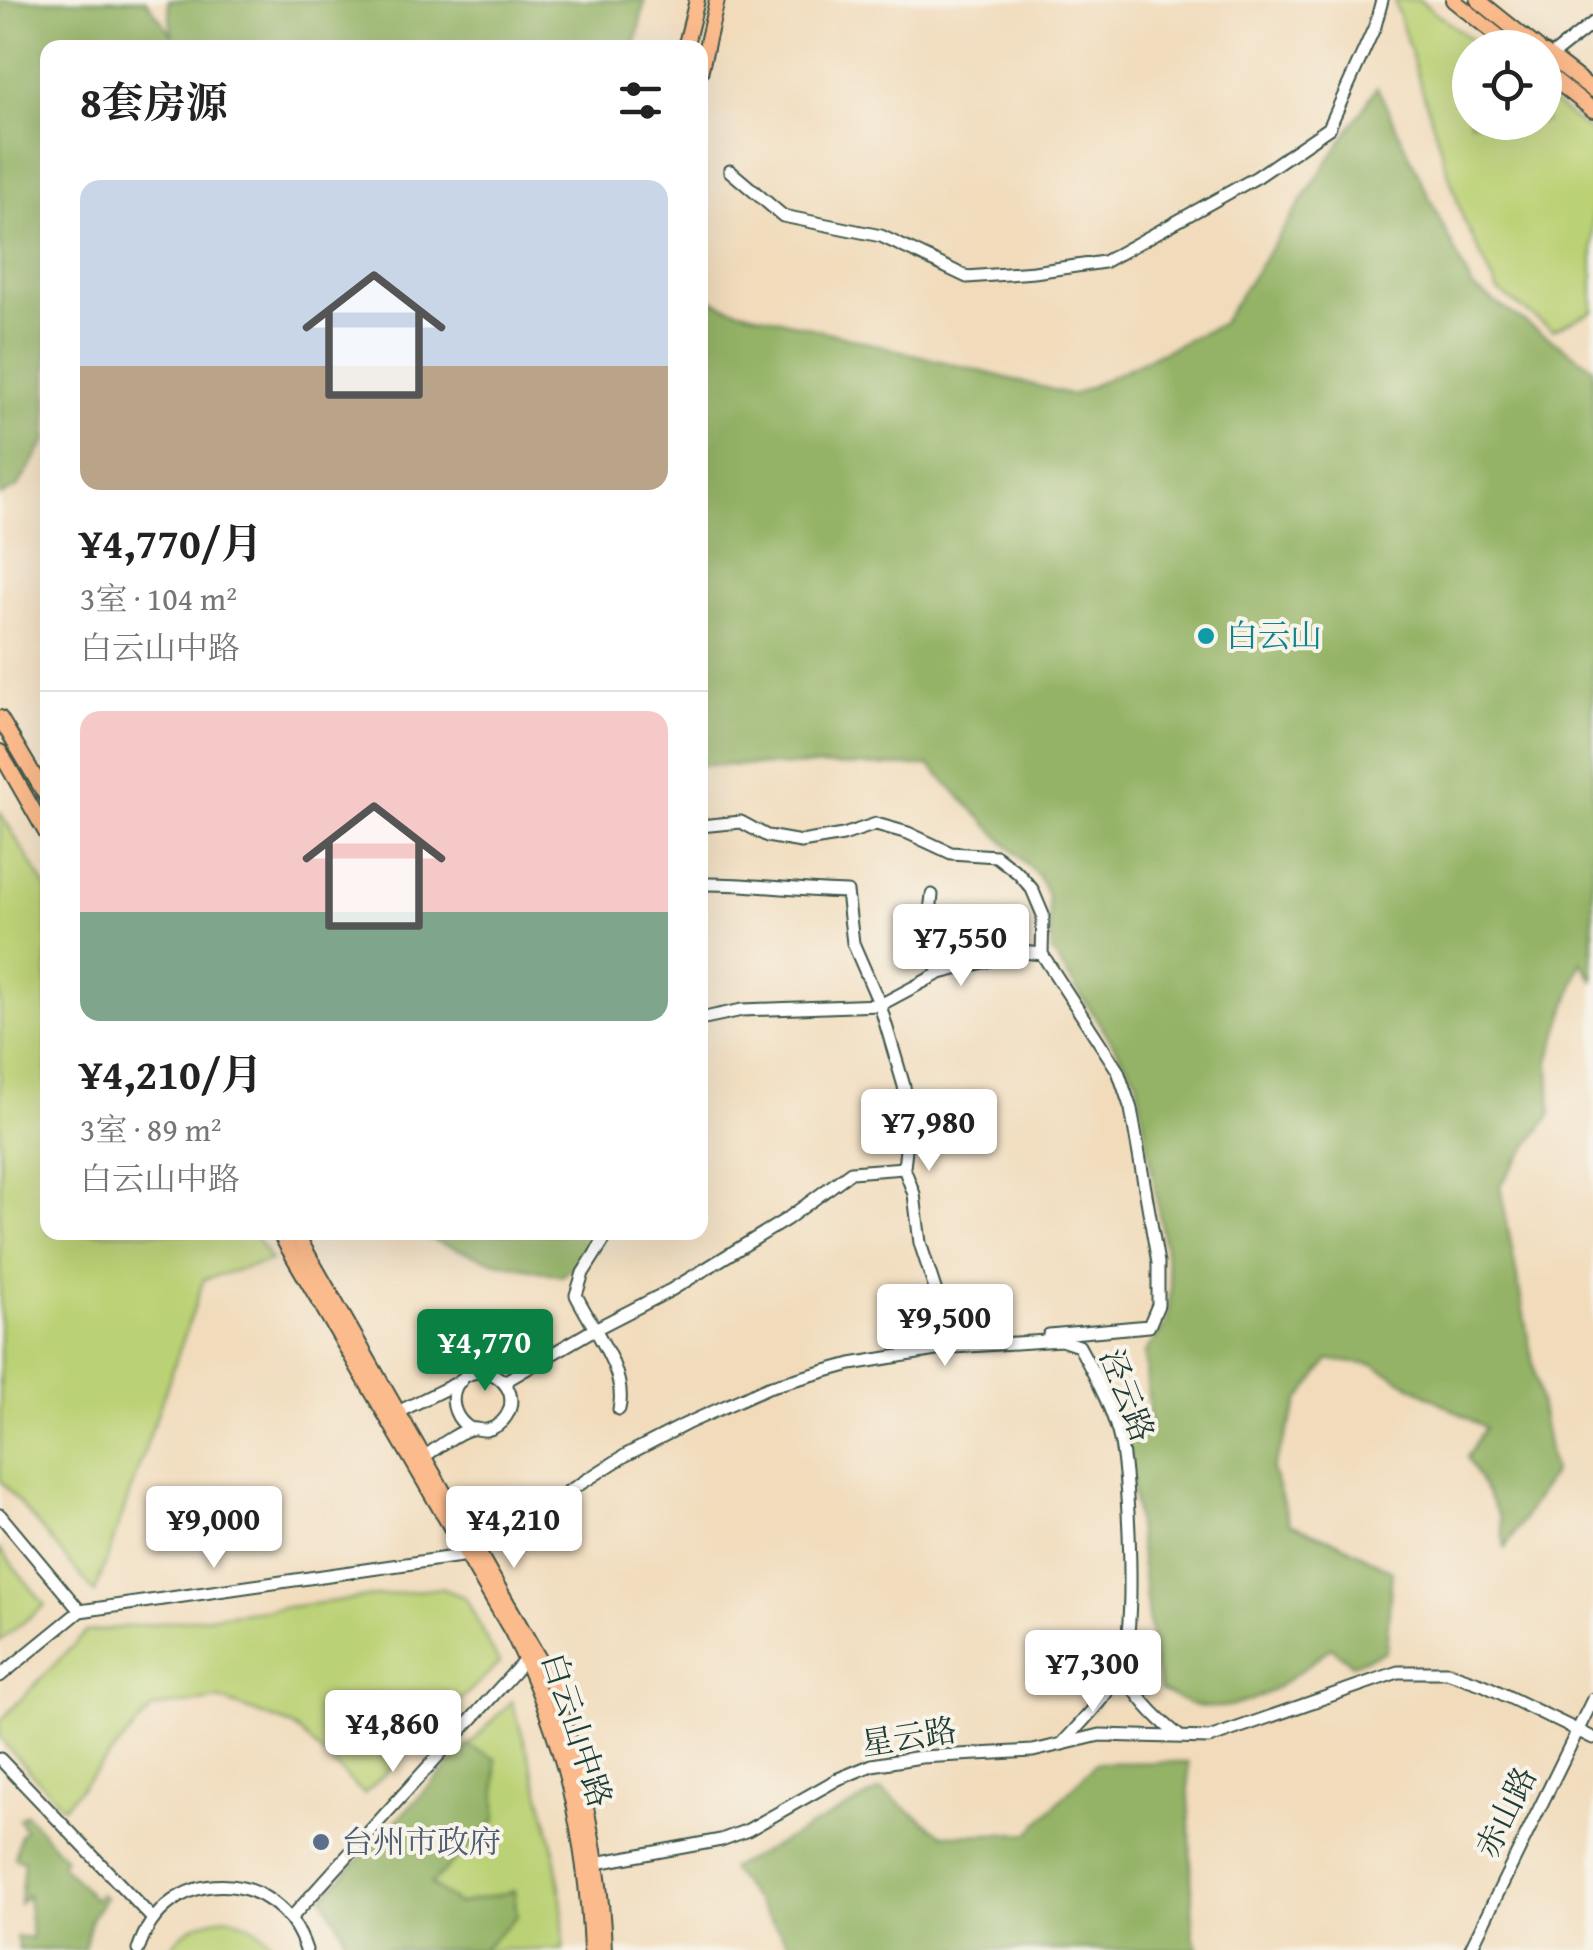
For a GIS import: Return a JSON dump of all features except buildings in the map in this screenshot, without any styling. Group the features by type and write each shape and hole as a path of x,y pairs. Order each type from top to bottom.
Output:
{"main road":[{"path":"686,40 698,0"},
{"path":"708,40 717,0"},
{"path":"1453,0 1490,30"},
{"path":"1478,0 1516,30"},
{"path":"1562,66 1593,90"},
{"path":"1562,85 1593,110"},
{"path":"0,718 40,786"},
{"path":"0,752 40,822"},
{"name":"白云山中路","path":"284,1240 552,1680 571,1739 604,1950"},
{"name":"白云山中路","path":"300,1240 424,1457 526,1659 562,1752 591,1864 591,1950"}],"street":[{"path":"730,170 783,216 881,236 967,277 1104,262 1257,177 1329,128 1382,0"},
{"path":"1562,41 1593,23"},
{"path":"708,825 740,822 767,836 801,842 876,824 951,852 996,856 1018,872 1032,889 1043,915 1042,954 1118,1071 1131,1109 1158,1262 1158,1305 1150,1326 954,1343 920,1243 914,1194 904,1168 909,1120 904,1086 880,1005 852,943 847,892 805,891 754,883 708,884"},
{"path":"932,894 926,946 940,973"},
{"path":"708,1017 742,1010 880,1005 940,973 1023,952 1042,954"},
{"path":"504,1382 688,1280 787,1219 851,1172 904,1168"},
{"path":"604,1240 576,1295 616,1370 623,1394 619,1409"},
{"name":"泾云路","path":"472,1553 626,1455 768,1387 851,1364 954,1343 1061,1340 1078,1346 1096,1377 1120,1440 1129,1585 1127,1644 1121,1667 1097,1705 1062,1744"},
{"path":"398,1412 468,1375 488,1372 504,1382 511,1400 506,1418 490,1429 471,1428 424,1457"},
{"path":"460,1381 453,1408 456,1416 471,1428"},
{"path":"0,1516 80,1612"},
{"path":"0,1676 80,1612 472,1553"},
{"path":"290,1918 526,1659"},
{"path":"1121,1667 1133,1690 1156,1718 1180,1737"},
{"name":"星云路","path":"591,1864 721,1840 748,1830 838,1779 872,1765 921,1757 1033,1752 1100,1735 1208,1738 1398,1672 1447,1672 1484,1685 1593,1738"},
{"name":"赤山路","path":"1470,1950 1593,1699"},
{"path":"0,1759 153,1920"},
{"path":"138,1950 153,1920 164,1908 190,1891 221,1885 237,1886 267,1897 290,1918 306,1950"}],"green space":[{"path":"0,0 146,0 172,35 168,0 645,0 636,40 40,40 40,451 18,487 0,496"},
{"path":"1394,0 1419,0 1459,30 1452,30 1452,140 1562,140 1562,110 1593,134 1593,311 1553,330 1498,291 1462,216"},
{"path":"1377,87 1472,287 1593,367 1593,980 1581,961 1549,1061 1551,1114 1500,1185 1553,1472 1505,1548 1500,1518 1467,1457 1485,1428 1374,1365 1329,1360 1300,1399 1272,1470 1290,1524 1340,1543 1392,1571 1386,1651 1352,1664 1331,1647 1269,1691 1235,1705 1217,1707 1197,1706 1161,1690 1153,1658 1126,1435 1150,1429 1145,1352 1167,1324 1171,1288 1137,1080 1052,952 1048,896 1039,877 930,766 708,765 708,298 725,306 1073,395 1221,324"},
{"path":"0,812 40,878 40,1240 258,1240 271,1261 204,1279 95,1593 0,1480"},
{"path":"433,1240 595,1240 583,1260 562,1276 489,1260"},
{"path":"0,1549 45,1605 0,1641"},
{"path":"440,1588 465,1597 499,1663 364,1794 293,1726 219,1699 153,1708 63,1807 0,1739 0,1721 86,1632"},
{"path":"512,1701 555,1855 563,1950 346,1950 343,1932 323,1897"},
{"path":"468,1746 496,1759 496,1820 431,1884 457,1904 514,1891 517,1916 482,1950 346,1950 343,1932 323,1897"},
{"path":"1188,1762 1193,1935 1199,1950 795,1950 730,1869 881,1790 943,1835 1029,1833 1096,1763"},
{"path":"26,1814 65,1858 61,1864 94,1899 99,1894 105,1897 91,1919 84,1950 19,1950 16,1937 32,1939 27,1895 20,1903 24,1861 15,1858 20,1835 25,1831 19,1819"},
{"path":"229,1917 256,1929 277,1950 169,1950 194,1926"}],"place":[{"name":"白云山","path":"1206,636"},
{"name":"台州市政府","path":"321,1842"}]}
